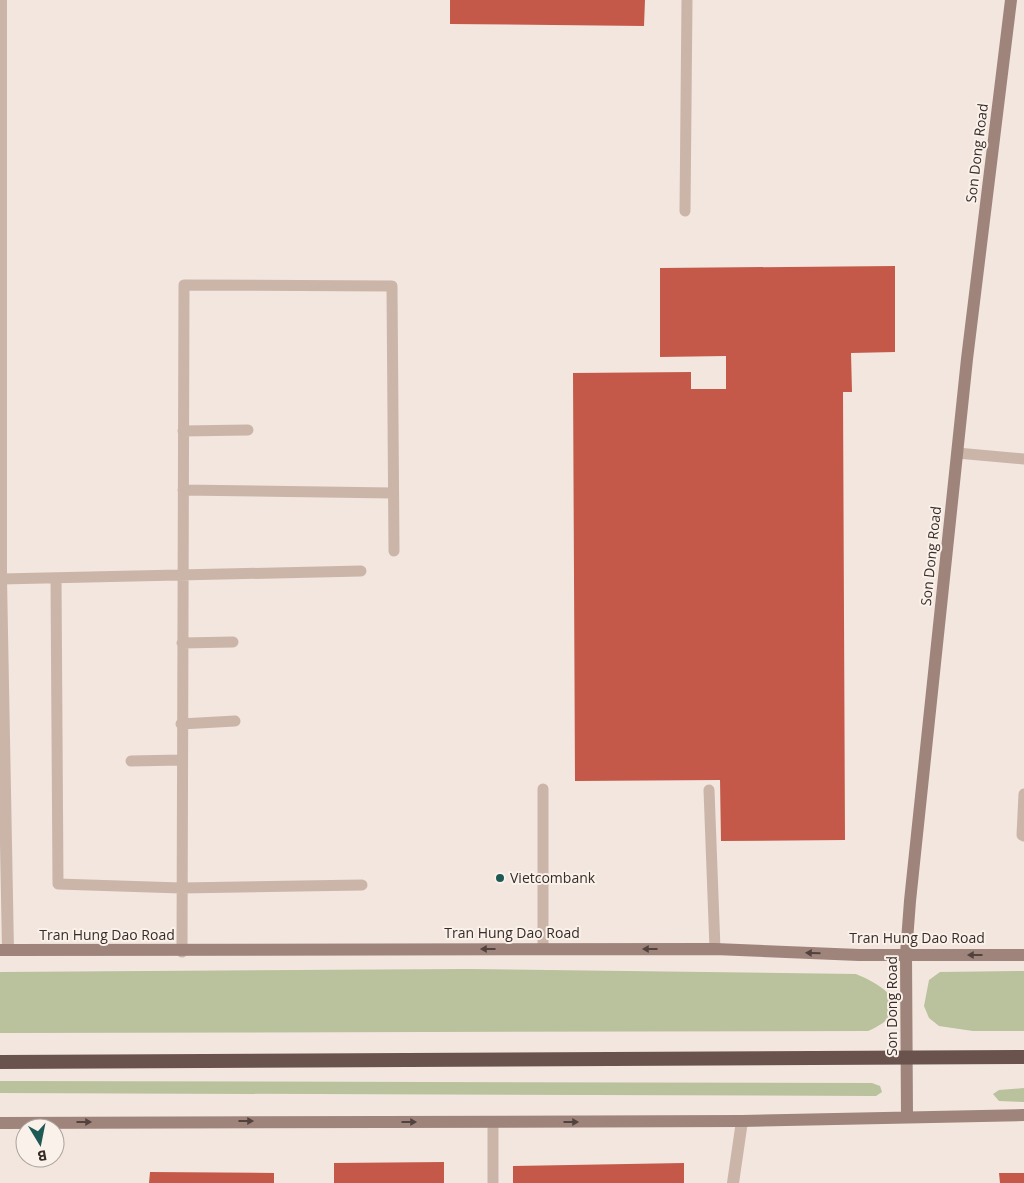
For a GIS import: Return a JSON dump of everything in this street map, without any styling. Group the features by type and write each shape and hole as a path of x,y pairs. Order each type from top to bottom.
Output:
{"highway":[{"path":"0,1062 1024,1057"}],"main road":[{"name":"Son Dong Road","path":"907,1117 906,954 957,453 1011,0"},
{"name":"Tran Hung Dao Road","path":"4,950 182,952 715,949 858,955 1024,955"},
{"path":"0,1123 493,1123 742,1121 1024,1115"}],"street":[{"path":"1,0 1,579 4,950"},
{"path":"733,1183 742,1121"}],"lane":[{"path":"685,211 687,0"},
{"path":"182,952 181,760 184,285 392,286 394,551"},
{"path":"183,431 248,430"},
{"path":"957,453 1024,459"},
{"path":"183,490 394,492"},
{"path":"1,579 361,572"},
{"path":"56,578 58,884 181,888 362,885"},
{"path":"182,643 232,642"},
{"path":"182,724 235,721"},
{"path":"131,761 181,760"},
{"path":"543,789 543,949"},
{"path":"709,790 715,949"},
{"path":"1024,794 1022,835 1024,836"},
{"path":"493,1123 493,1183"}],"green space":[{"path":"468,969 856,974 879,986 893,1000 894,1007 891,1015 883,1023 868,1031 0,1033 0,972"},
{"path":"1024,971 1024,1031 973,1031 939,1026 929,1018 924,1006 929,980 940,972"},
{"path":"0,1081 872,1083 880,1086 882,1092 876,1096 0,1093"},
{"path":"1024,1088 1024,1102 999,1101 993,1094 999,1090"}],"building":[{"path":"450,0 645,0 644,26 450,24"},
{"path":"895,266 895,352 851,353 852,392 843,392 845,840 721,841 720,780 575,781 573,373 691,372 691,389 726,389 726,356 660,357 660,268"},
{"path":"444,1162 444,1183 334,1183 334,1163"},
{"path":"684,1163 684,1183 513,1183 513,1166"},
{"path":"150,1172 274,1173 274,1183 149,1183"},
{"path":"999,1173 1024,1173 1024,1183 1000,1183"}],"place":[{"name":"Vietcombank","path":"500,878"}]}
